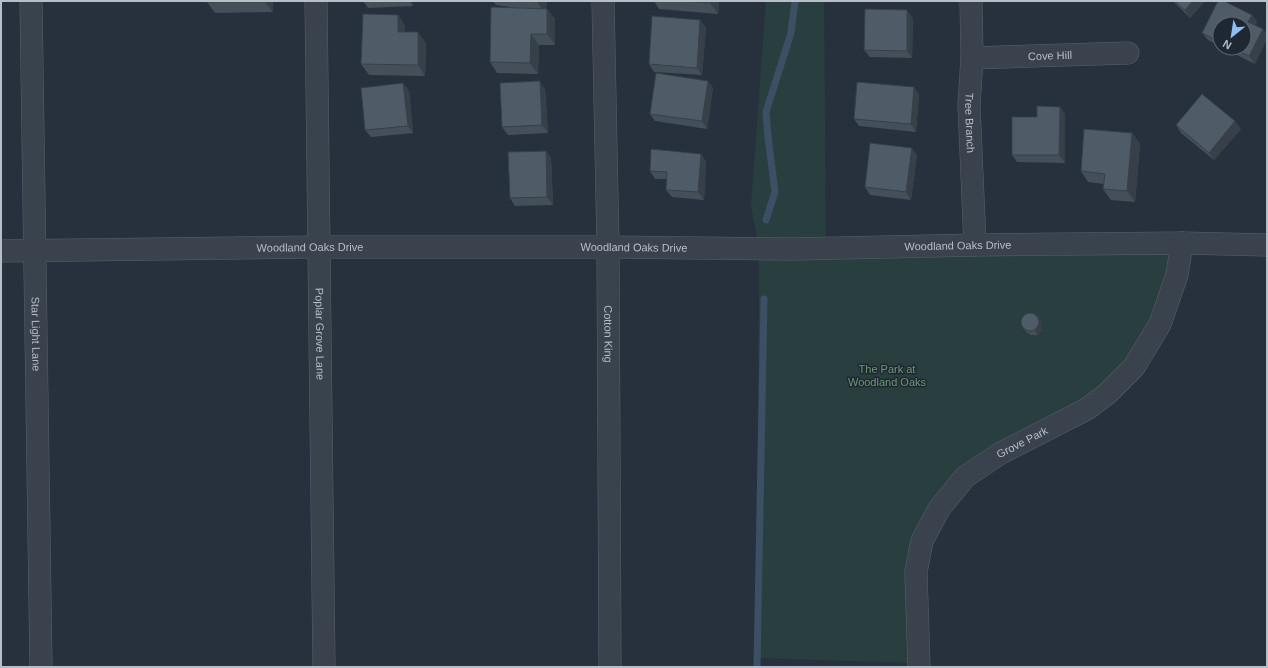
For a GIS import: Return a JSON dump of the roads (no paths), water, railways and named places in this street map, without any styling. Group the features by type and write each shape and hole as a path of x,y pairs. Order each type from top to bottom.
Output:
{"street":[{"name":"Star Light Lane","path":"31,1 41,667"},
{"name":"Poplar Grove Lane","path":"316,1 324,667"},
{"name":"Cotton King","path":"604,1 608,247 610,667"},
{"name":"Tree Branch","path":"972,1 972,58 969,105 975,244"},
{"name":"Cove Hill","path":"972,58 1128,53"},
{"name":"Woodland Oaks Drive","path":"1,251 319,246 803,249 975,244 1182,243 1267,245"},
{"name":"Grove Park","path":"919,667 916,572 922,541 939,509 965,477 1001,453 1087,409 1107,394 1134,367 1160,324 1176,276 1182,243"}],"waterway":[{"path":"766,220 775,192 766,112 791,33 795,1"},
{"path":"757,667 764,299"}],"park label":[{"name":"The Park at Woodland Oaks","path":"887,375"}]}
